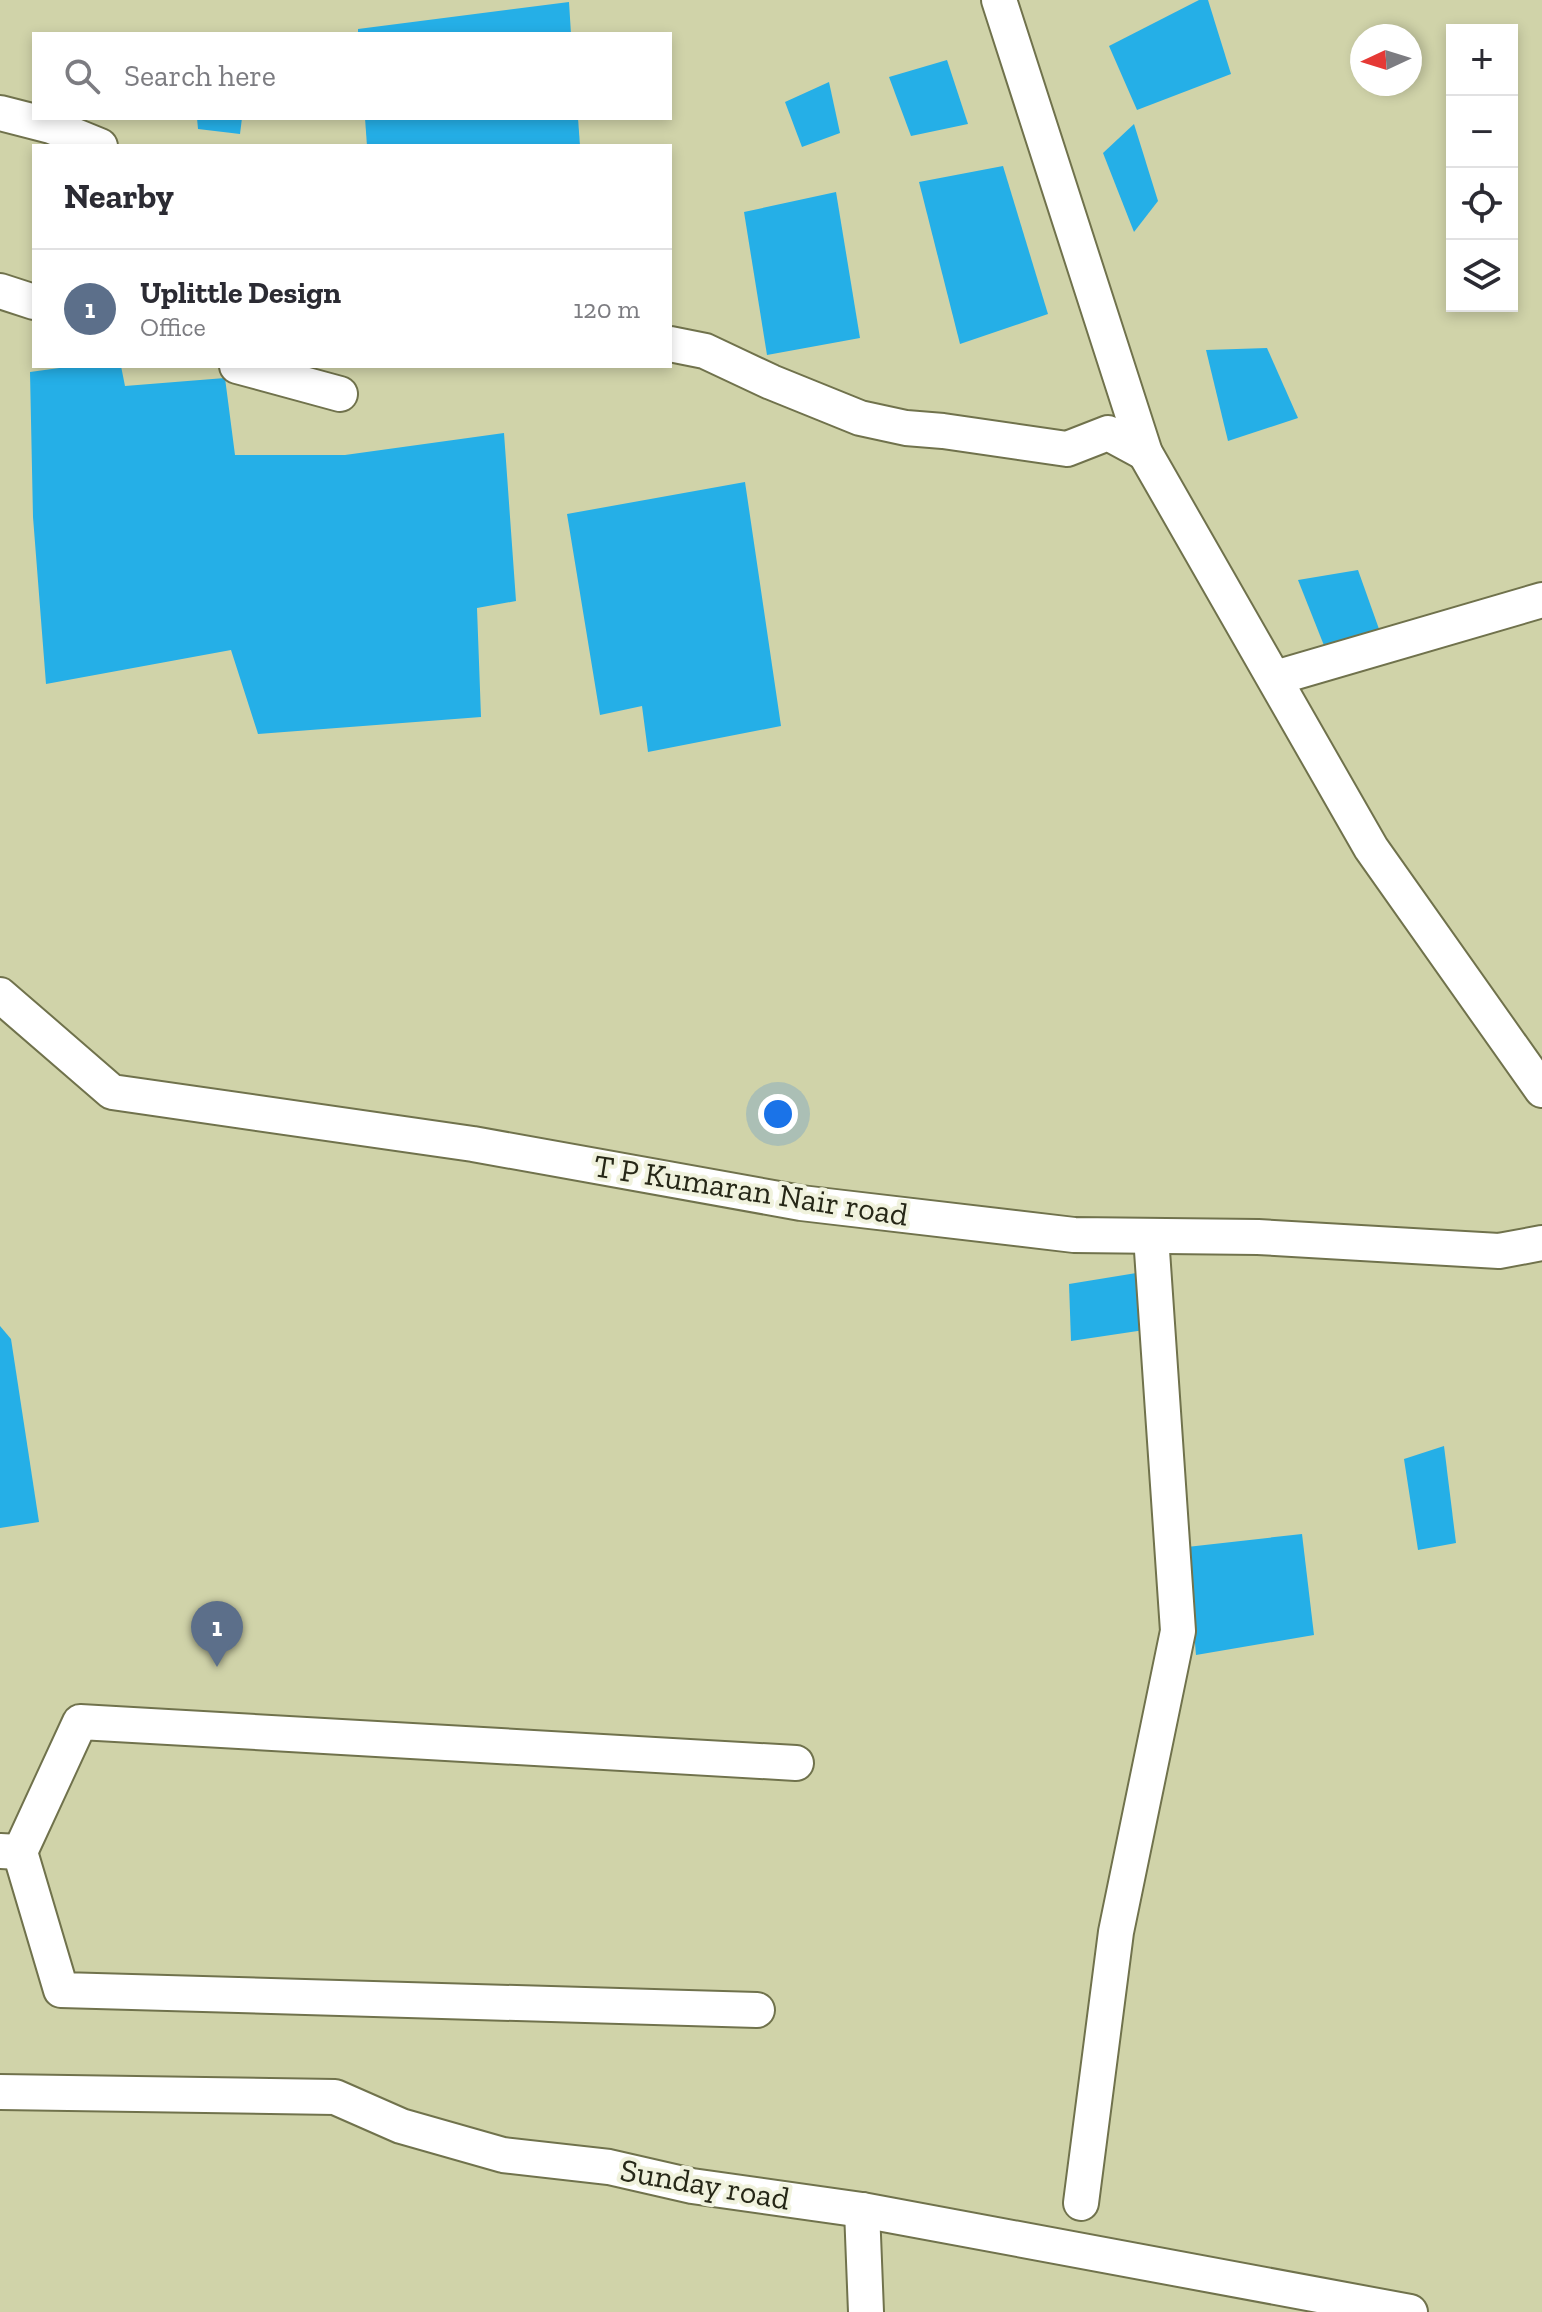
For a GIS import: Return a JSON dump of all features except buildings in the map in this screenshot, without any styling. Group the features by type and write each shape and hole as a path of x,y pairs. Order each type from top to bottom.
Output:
{"street":[{"path":"999,0 1145,453 1371,848 1542,1090"},
{"path":"0,113 51,126 95,144"},
{"path":"0,291 32,301"},
{"path":"672,344 705,351 860,418 906,428 1067,449 1108,433 1145,453"},
{"path":"244,368 340,394"},
{"path":"1275,678 1542,600"},
{"name":"T P Kumaran Nair road","path":"0,995 112,1092 473,1144 801,1203 1074,1235 1258,1237 1499,1251 1542,1243"},
{"path":"1081,2203 1116,1932 1178,1631 1151,1236"},
{"path":"757,2010 61,1990 10,1851 80,1722 796,1763"},
{"name":"Sunday road","path":"0,2092 335,2097 401,2126 503,2155 609,2167 692,2186 862,2210 1410,2312"},
{"path":"862,2210 866,2312"}],"place":[{"name":"Uplittle Design","path":"217,1667"}]}
